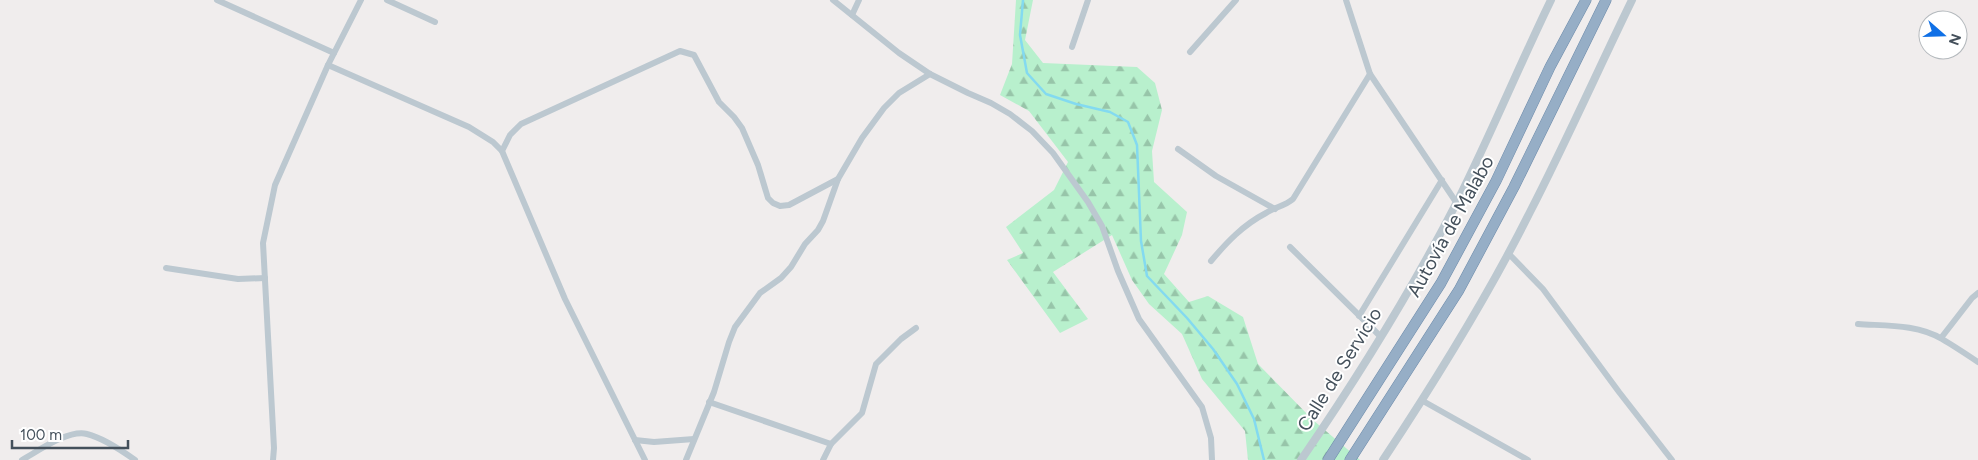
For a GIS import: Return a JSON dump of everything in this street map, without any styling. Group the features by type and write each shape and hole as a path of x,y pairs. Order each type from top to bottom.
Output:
{"highway":[{"name":"Autovía de Malabo","path":"1328,460 1441,283 1496,181 1550,67 1586,0"},
{"name":"Autovía de Malabo","path":"1350,460 1459,290 1514,187 1606,0"}],"street":[{"path":"217,0 334,53"},
{"path":"273,460 264,243 275,185 328,65 361,0"},
{"path":"387,0 435,22"},
{"path":"833,0 899,53 930,74 991,102 1010,114 1032,131 1053,153 1088,202 1102,226 1118,271 1139,319 1202,407 1211,438 1212,460"},
{"path":"852,15 859,0"},
{"path":"1072,47 1088,0"},
{"path":"1190,52 1236,0"},
{"path":"1346,0 1370,74 1456,202"},
{"name":"Calle de Servicio","path":"1301,460 1419,271 1456,202 1551,0"},
{"path":"1383,460 1423,401 1530,212 1632,0"},
{"path":"502,151 510,135 521,124 680,51 694,55 719,102 742,128 758,165 768,198 773,203 780,206 789,205 838,179"},
{"path":"328,65 468,127 493,142 502,151 565,299 645,460"},
{"path":"686,460 736,327 760,292 782,278 805,244 818,230 838,179 862,138 884,108 899,93 930,74"},
{"path":"1211,261 1230,239 1247,224 1286,205 1293,199 1370,74"},
{"path":"1178,148 1216,176 1276,209"},
{"path":"1359,316 1442,180"},
{"path":"1290,248 1380,336"},
{"path":"1508,252 1543,289 1672,460"},
{"path":"166,268 238,279 265,278"},
{"path":"1941,338 1978,293"},
{"path":"1858,324 1920,330 1941,338 1978,362"},
{"path":"823,460 831,444 862,412 876,364 901,339 916,328"},
{"path":"1423,401 1528,460"},
{"path":"709,402 831,444"},
{"path":"22,460 60,439 85,433 135,460"},
{"path":"635,440 654,442 694,439"}],"green space":[{"path":"1016,0 1033,0 1025,40 1043,63 1137,67 1155,83 1162,110 1152,151 1154,182 1187,212 1182,235 1164,274 1189,302 1208,296 1243,317 1258,364 1313,420 1360,460 1248,460 1245,431 1202,379 1182,334 1149,304 1132,280 1112,235 1053,272 1088,319 1060,333 1007,260 1023,253 1006,227 1054,190 1068,162 1029,111 1000,95 1012,64"}],"waterway":[{"path":"1023,0 1020,35 1027,73 1046,94 1076,104 1110,112 1128,122 1137,145 1141,241 1147,276 1187,318 1213,349 1237,384 1254,419 1264,460"}]}
